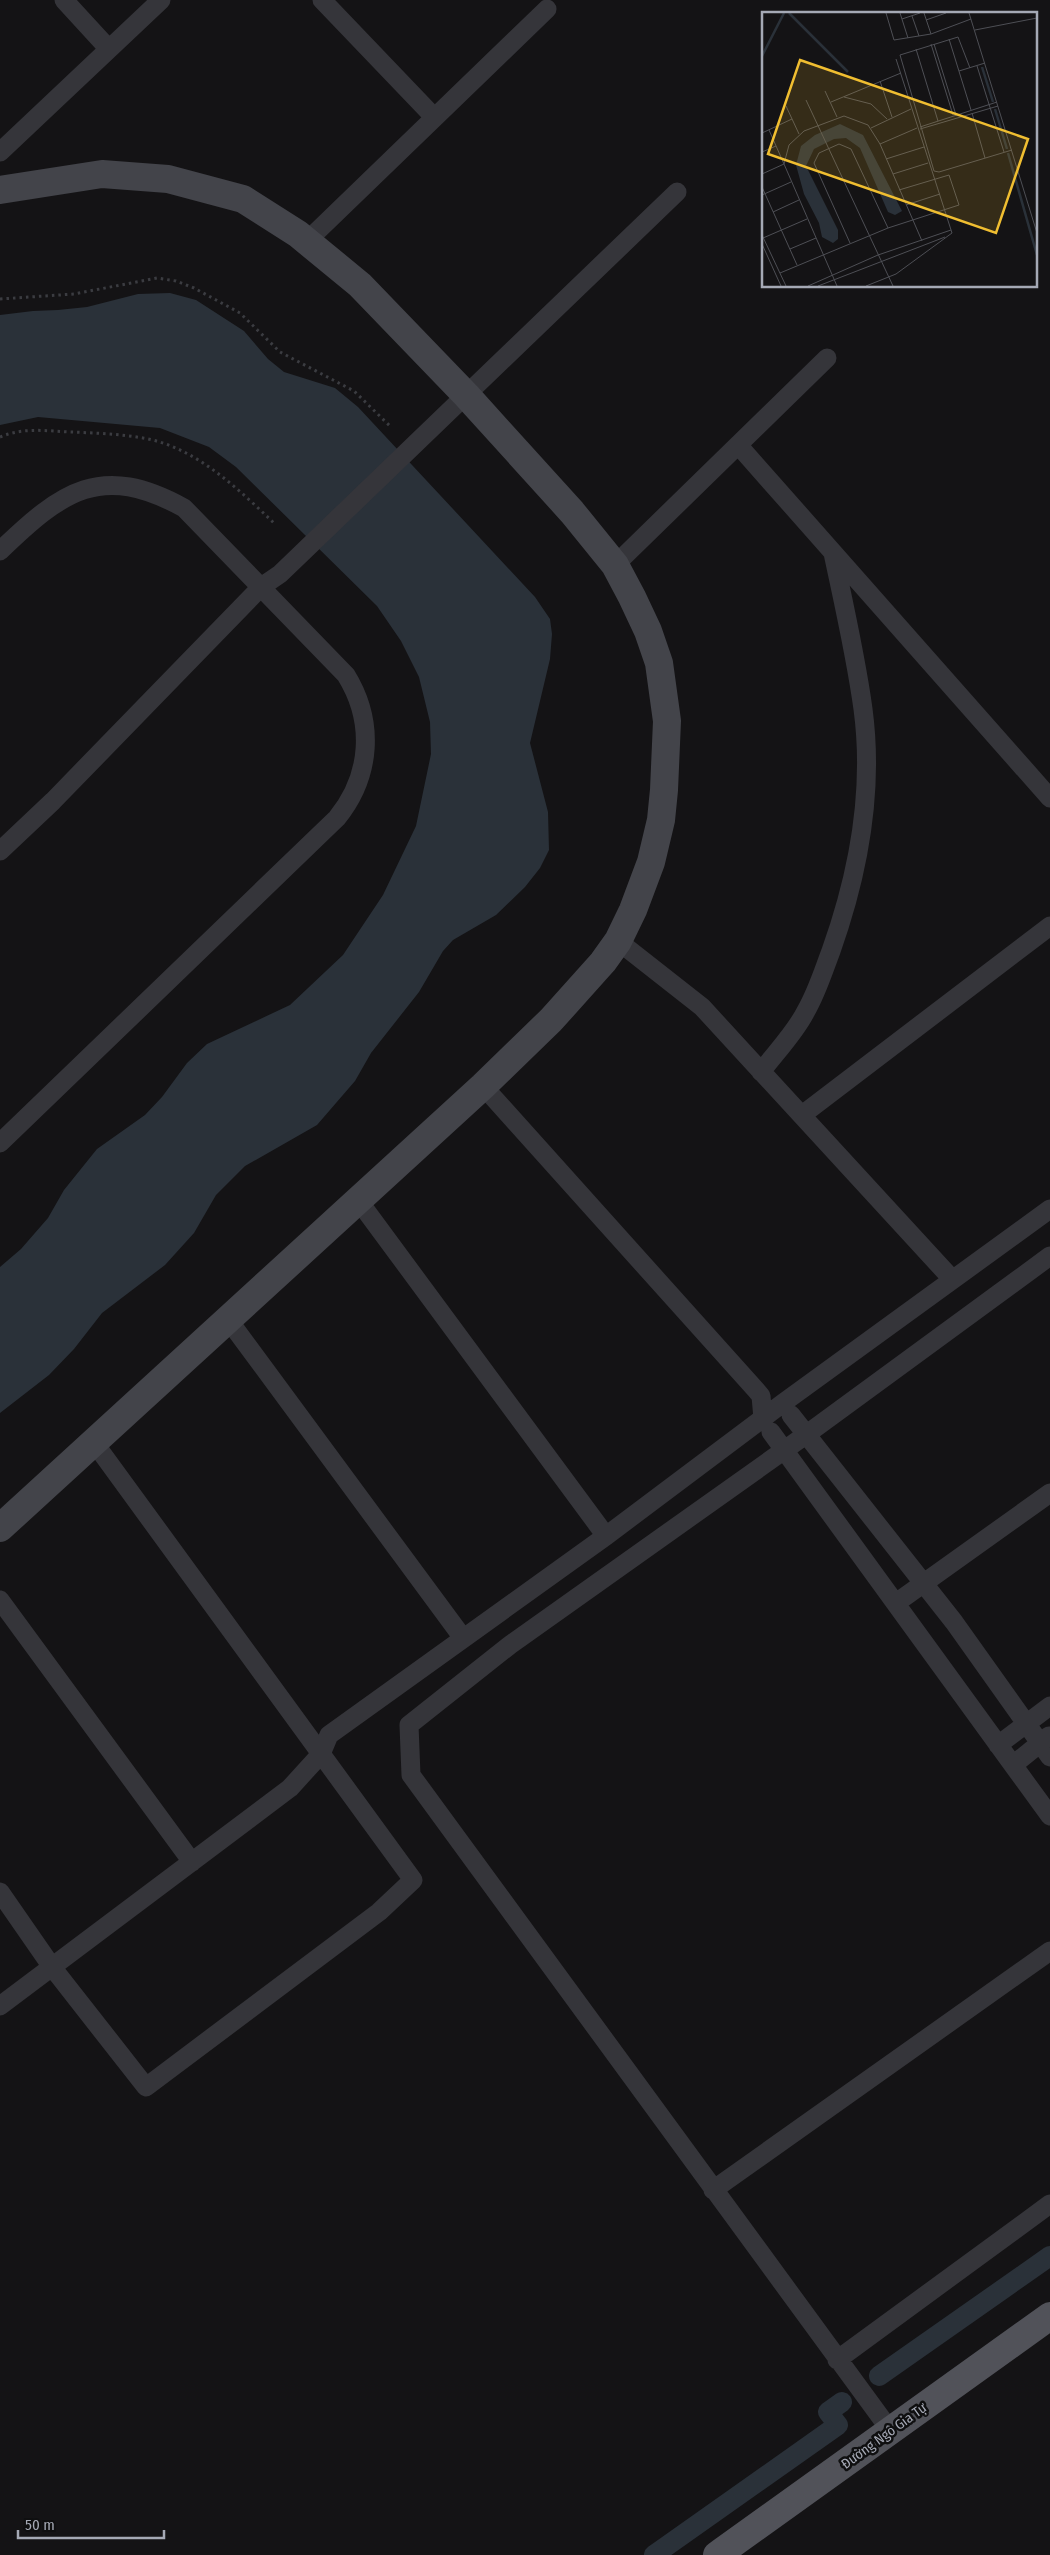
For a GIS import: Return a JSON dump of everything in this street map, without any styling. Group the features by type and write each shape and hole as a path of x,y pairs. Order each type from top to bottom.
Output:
{"main road":[{"name":"Đường Ngô Gia Tự","path":"717,2555 1050,2316"}],"street":[{"path":"64,0 108,48"},
{"path":"0,152 161,0"},
{"path":"322,0 434,117"},
{"path":"307,241 548,9"},
{"path":"0,1528 227,1318 483,1086 558,1013 603,962 618,941 638,899 651,862 661,820 667,721 659,664 648,631 615,565 572,512 467,396 360,285 307,241 243,199 168,179 102,174 5,185"},
{"path":"0,851 53,801 260,587 280,574 677,192"},
{"path":"615,565 827,358"},
{"path":"739,446 1050,798"},
{"path":"0,551 35,517 69,495 91,487 117,486 134,488 161,496 184,508 332,659 356,691 361,706 367,744 362,775 348,804 337,818 0,1143"},
{"path":"761,1072 806,1013 818,987 845,908 858,855 863,820 866,741 863,710 833,553"},
{"path":"802,1115 1050,926"},
{"path":"618,941 702,1007 952,1279"},
{"path":"483,1086 761,1396 787,1409 954,1622 1026,1724 1047,1745 1013,1765"},
{"path":"358,1200 606,1536"},
{"path":"0,2006 290,1788 322,1754 329,1735 606,1536 767,1425 952,1279 1050,1209"},
{"path":"890,2430 411,1775 408,1724 510,1646 807,1434 1050,1256"},
{"path":"227,1318 463,1638"},
{"path":"761,1396 767,1425 1050,1816"},
{"path":"0,1892 52,1967 146,2087 379,1912 413,1880 93,1441"},
{"path":"896,1603 924,1585 1050,1493"},
{"path":"0,1600 192,1862"},
{"path":"998,1745 1050,1706"},
{"path":"713,2190 1050,1951"},
{"path":"837,2360 1050,2204"}],"path":[{"path":"0,298 74,294 157,278 176,281 194,288 240,314 280,352 354,390 391,427"},
{"path":"0,437 26,430 97,433 144,438 160,443 180,450 210,468 275,524"}],"shaded area":[{"path":"170,293 196,300 244,331 268,359 284,372 335,388 358,407 535,597 550,619 552,634 550,659 530,743 548,812 549,850 540,868 525,887 496,915 453,940 443,951 419,992 371,1053 355,1081 317,1125 245,1166 216,1195 194,1233 165,1265 102,1313 74,1349 49,1375 0,1413 0,1267 21,1249 48,1218 64,1190 97,1149 145,1115 162,1097 187,1063 207,1044 290,1005 343,955 383,895 416,826 431,754 430,722 419,677 401,641 377,606 236,467 209,447 160,428 38,417 0,425 0,315 87,307 138,294"}],"waterway":[{"path":"879,2376 1050,2256"},
{"path":"654,2555 838,2425 828,2412 842,2402"}]}
